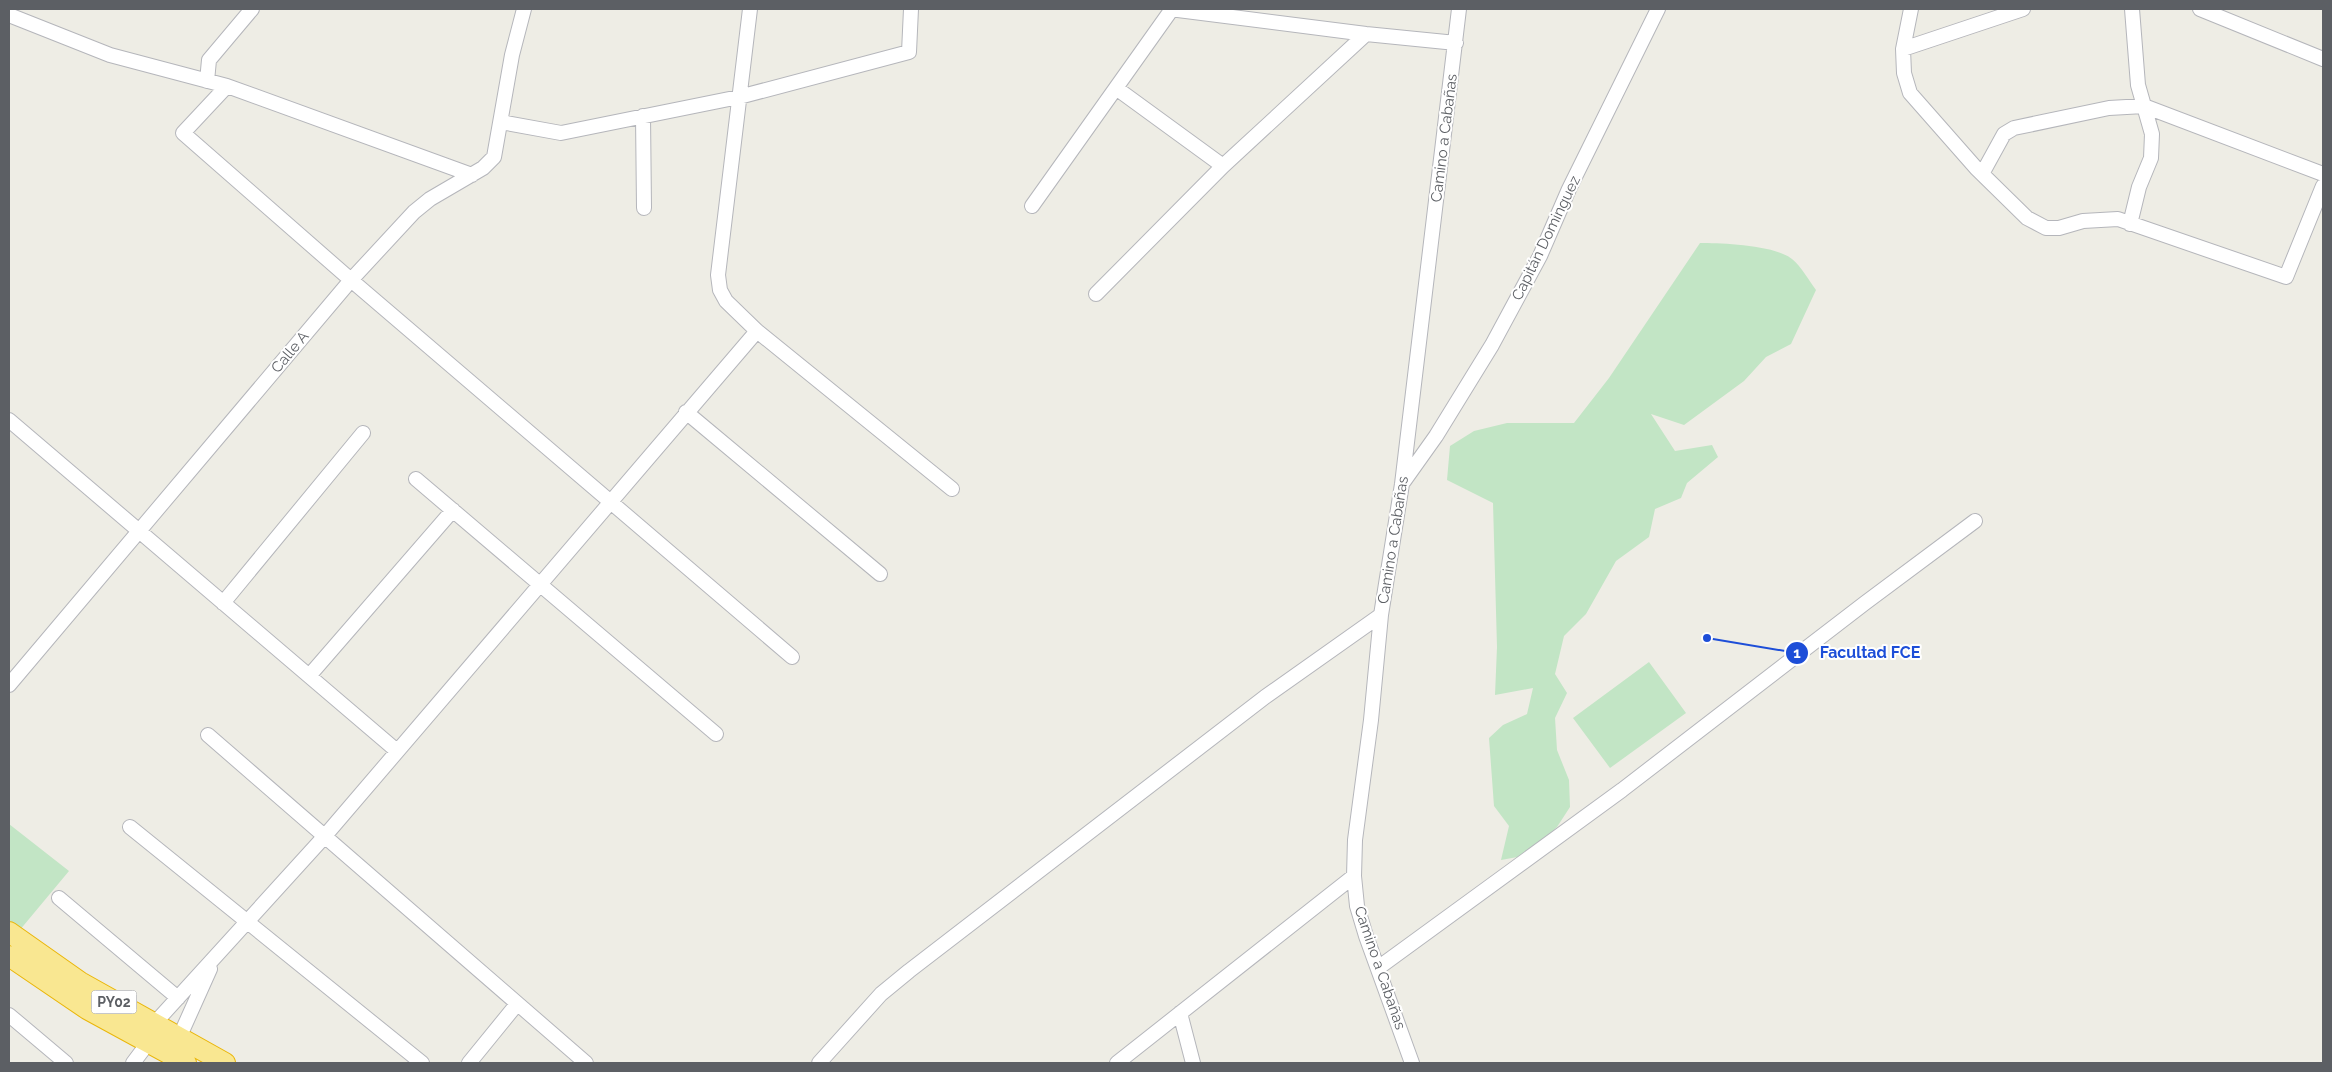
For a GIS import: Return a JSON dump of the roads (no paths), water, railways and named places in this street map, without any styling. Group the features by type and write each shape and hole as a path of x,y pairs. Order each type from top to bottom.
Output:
{"highway":[{"name":"PY02","path":"9,932 151,1034 186,1063"},
{"name":"PY02","path":"9,956 87,1009 151,1034 179,1038 225,1063"}],"street":[{"path":"206,81 209,60 252,9"},
{"name":"Calle A","path":"9,685 351,280 414,212 430,199 483,168 494,157 512,55 524,9"},
{"path":"750,9 718,275 720,290 726,301 757,331 952,489"},
{"path":"501,122 561,133 740,97 909,52 911,9"},
{"path":"1032,206 1171,9 1366,34 1456,43"},
{"name":"Camino a Cabañas","path":"1412,1063 1358,906 1354,876 1355,840 1371,720 1382,615 1402,484 1459,9"},
{"name":"Capitán Dominguez","path":"1402,484 1436,436 1487,353 1540,256 1569,189 1658,9"},
{"path":"1910,9 1903,48 1904,73 1910,93 1982,174 2028,218 2046,228 2059,228 2083,221 2118,219 2286,277 2323,186"},
{"path":"1903,48 2023,9"},
{"path":"2130,224 2139,187 2151,158 2152,134 2138,85 2132,9"},
{"path":"2200,9 2323,59"},
{"path":"9,15 110,55 227,86 472,175"},
{"path":"1096,294 1223,166 1366,34"},
{"path":"227,86 183,133 351,280 792,657"},
{"path":"1116,88 1223,166"},
{"path":"1982,174 2004,134 2014,128 2109,108 2144,106 2323,174"},
{"path":"643,116 644,208"},
{"path":"133,1063 151,1034 178,998 324,837 609,501 757,331"},
{"path":"686,412 880,574"},
{"path":"9,420 396,751"},
{"path":"223,603 363,433"},
{"path":"416,479 716,734"},
{"path":"309,676 453,510"},
{"path":"1378,968 1622,790 1864,602 1975,521"},
{"path":"818,1063 881,994 909,971 1265,697 1382,615"},
{"path":"208,735 586,1063"},
{"path":"130,827 422,1063"},
{"path":"1117,1063 1354,876"},
{"path":"59,898 178,998"},
{"path":"179,1038 214,959"},
{"path":"469,1063 517,1004"},
{"path":"1180,1013 1193,1063"},
{"path":"9,1015 66,1063"}],"place":[{"name":"Facultad FCE","path":"1707,638"}]}
